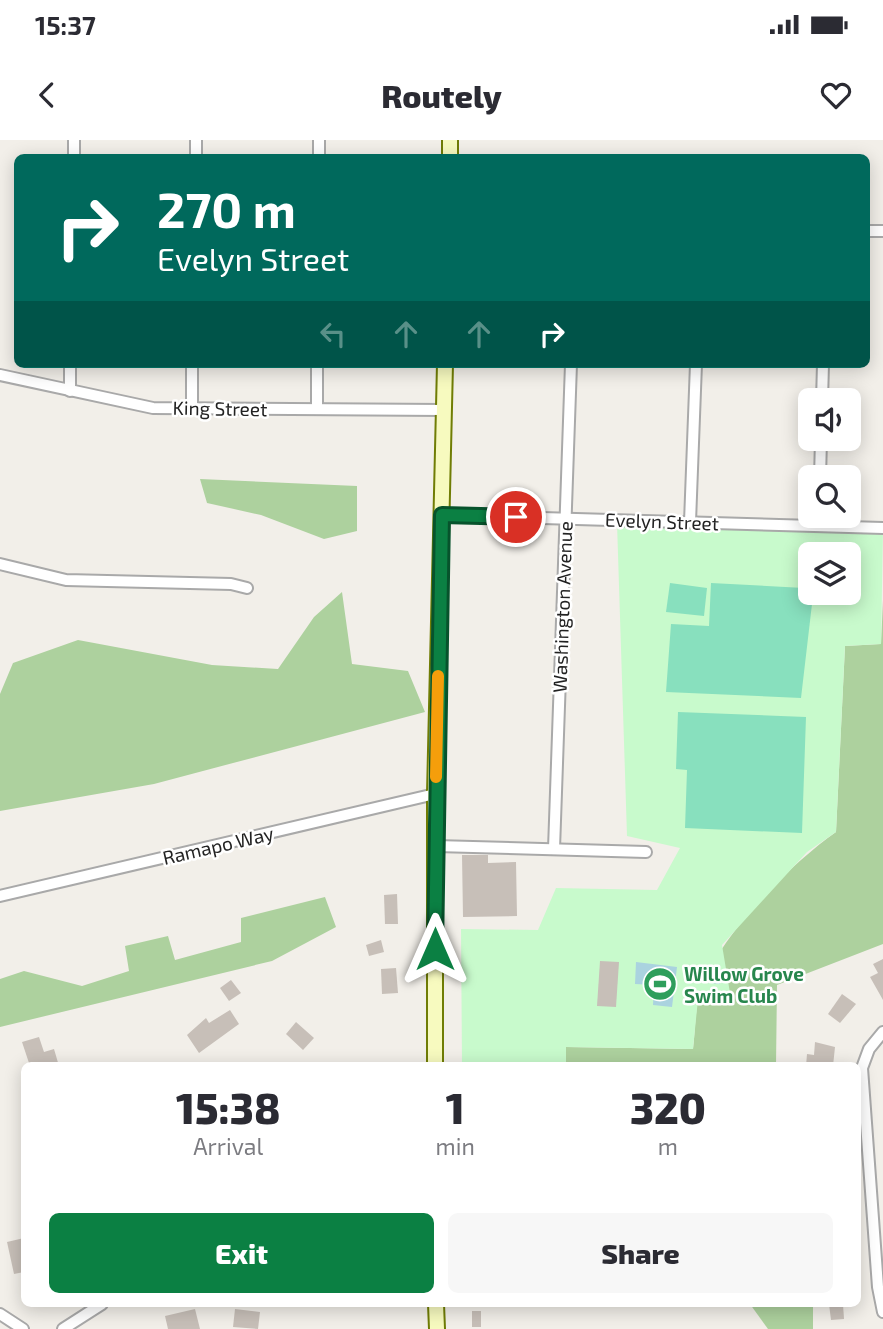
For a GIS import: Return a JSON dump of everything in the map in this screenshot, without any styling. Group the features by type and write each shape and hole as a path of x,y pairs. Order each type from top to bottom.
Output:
{"main road":[{"path":"435,1062 435,794 445,368"},
{"path":"436,1307 437,1329"}],"street":[{"path":"69,391 70,368"},
{"path":"192,368 192,408"},
{"path":"317,368 317,409"},
{"name":"Washington Avenue","path":"554,849 571,368"},
{"path":"690,522 696,368"},
{"path":"822,388 823,368"},
{"name":"King Street","path":"0,375 139,406 444,411"},
{"name":"Evelyn Street","path":"442,515 690,522 798,521"},
{"name":"Evelyn Street","path":"861,526 883,528"},
{"path":"0,564 66,580 231,584 247,588"},
{"name":"Ramapo Way","path":"0,896 435,794"},
{"path":"436,846 646,852"},
{"path":"883,1032 869,1049 862,1068 883,1312"},
{"path":"861,1175 870,1174"},
{"path":"64,1329 97,1307"},
{"path":"0,1314 23,1329"}],"green space":[{"path":"200,479 357,486 357,531 324,539 261,515 207,503"},
{"path":"617,523 883,528 881,644 845,646 836,832 807,852 722,945 731,999 698,999 693,1049 566,1047 566,1062 462,1062 461,929 538,930 556,888 657,890 680,848 627,836"},
{"path":"670,583 707,588 704,616 666,612"},
{"path":"711,583 798,588 798,605 812,605 801,698 666,692 671,624 709,626"},
{"path":"342,592 352,664 408,671 425,712 154,784 0,811 0,694 13,663 78,640 212,665 278,669 314,617"},
{"path":"883,600 883,944 777,985 776,1062 566,1062 566,1047 693,1049 698,1000 718,954 754,907 775,885 836,832 845,646 881,644"},
{"path":"678,712 806,717 802,833 685,828 687,770 676,769"},
{"path":"325,897 336,927 272,961 0,1027 0,979 24,971 82,986 129,971 125,946 168,936 175,960 241,942 241,918"},
{"path":"752,1307 813,1307 813,1329 768,1329"}],"water":[{"name":"Willow Grove Swim Club","path":"636,962 677,967 672,1007 653,1005 654,985 635,984"},
{"path":"701,973 721,975 720,984 701,982"}],"building":[{"path":"462,855 488,855 488,863 516,862 517,916 463,917"},
{"path":"397,894 398,924 385,924 384,895"},
{"path":"381,940 384,952 369,956 366,945"},
{"path":"883,959 883,1000 870,977 878,973 873,964"},
{"path":"600,961 619,962 616,1007 597,1006"},
{"path":"396,968 398,993 382,994 381,969"},
{"path":"231,980 241,993 229,1001 220,988"},
{"path":"842,994 856,1004 840,1023 828,1014"},
{"path":"230,1010 239,1024 199,1053 187,1035 206,1018 209,1023"},
{"path":"296,1022 314,1038 303,1050 286,1034"},
{"path":"39,1037 44,1052 54,1049 58,1062 29,1062 22,1042"},
{"path":"815,1042 835,1047 833,1062 806,1062 807,1054 814,1055"},
{"path":"21,1239 21,1273 14,1274 7,1242"},
{"path":"829,1307 843,1307 844,1319 831,1320"},
{"path":"195,1309 200,1329 168,1329 165,1316"},
{"path":"235,1309 260,1312 258,1329 233,1327"},
{"path":"472,1311 481,1311 481,1327 472,1327"}],"slow traffic":[{"path":"436,777 438,676"}],"place":[{"name":"Willow Grove Swim Club","path":"660,984"}],"route":[{"path":"435,949 435,794 442,515 516,517"}]}
